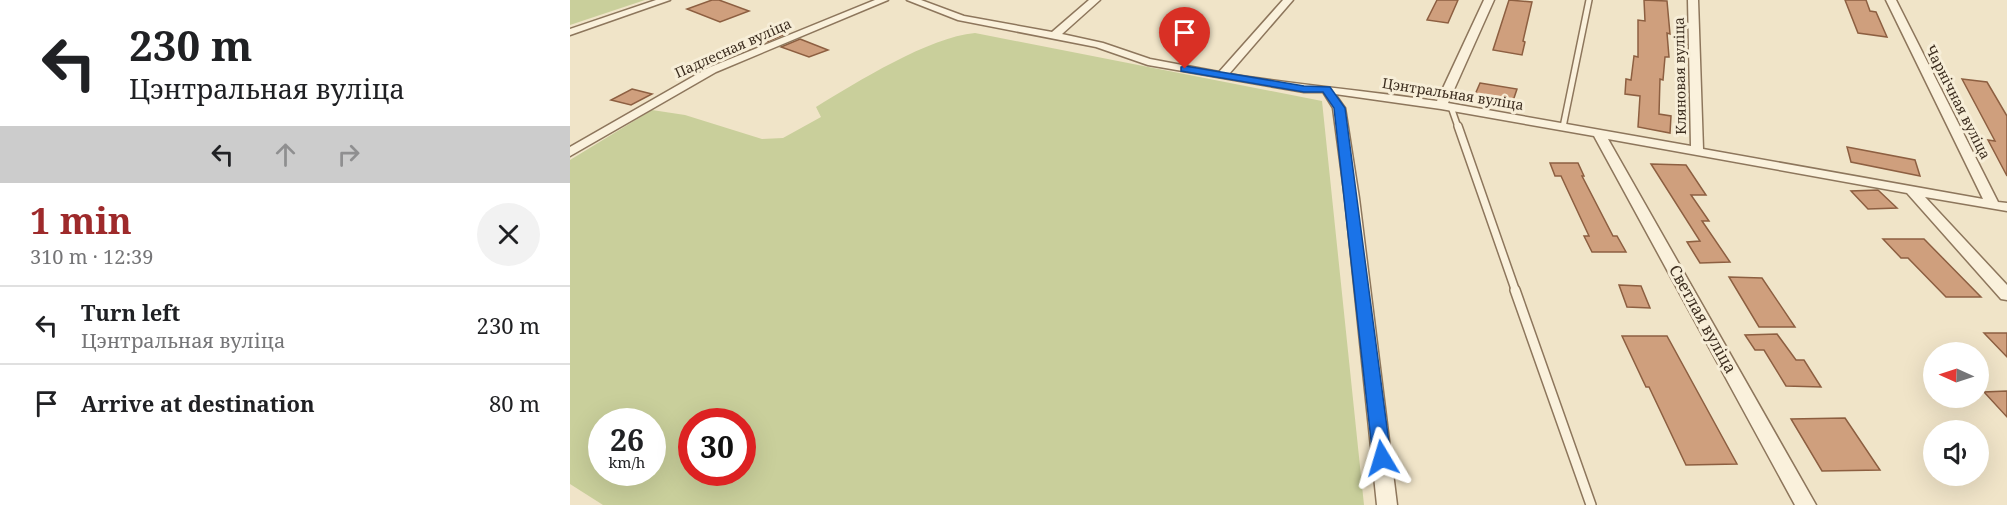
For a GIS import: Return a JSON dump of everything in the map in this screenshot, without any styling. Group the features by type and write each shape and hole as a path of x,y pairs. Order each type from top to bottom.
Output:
{"street":[{"path":"570,32 665,0"},
{"name":"Падлесная вуліца","path":"570,152 712,70 883,0"},
{"name":"Цэнтральная вуліца","path":"912,0 961,18 1099,45 1148,62 1304,89 1326,89 1446,106 1993,205"},
{"path":"1054,35 1095,0"},
{"path":"1222,76 1234,59 1288,0"},
{"path":"1446,106 1489,0"},
{"name":"Кляновая вуліца","path":"1693,0 1697,152"},
{"name":"Чарнічная вуліца","path":"1891,0 1993,205"},
{"path":"1326,89 1339,108 1352,198 1387,505"},
{"name":"Светлая вуліца","path":"1599,134 1806,505"},
{"path":"1911,190 2007,295"},
{"path":"1993,205 2007,207"}],"lane":[{"path":"1563,127 1589,0"},
{"path":"1446,106 1591,505"}],"green space":[{"path":"570,0 645,0 570,25"},
{"path":"975,33 1322,101 1364,505 603,505 570,484 570,160 652,110 685,115 762,139 783,138 821,117 816,107 894,62 937,43"}],"building":[{"path":"712,0 719,0 749,11 720,22 687,9"},
{"path":"1437,0 1458,0 1448,23 1427,20"},
{"path":"1509,0 1532,2 1522,55 1493,50"},
{"path":"1644,0 1667,1 1670,34 1667,33 1669,57 1665,57 1663,80 1660,79 1659,114 1671,116 1670,133 1638,127 1640,96 1625,94 1626,79 1631,80 1634,56 1638,57 1638,20 1645,21"},
{"path":"1845,0 1866,0 1870,11 1876,12 1887,37 1858,33"},
{"path":"771,29 785,34 767,42 752,36"},
{"path":"800,39 828,50 809,57 781,47"},
{"path":"1962,79 1987,82 2007,116 2007,176 1988,140 1995,141"},
{"path":"1480,83 1517,89 1512,104 1474,97"},
{"path":"632,89 652,94 631,105 611,100"},
{"path":"1847,147 1915,160 1920,176 1851,162"},
{"path":"1550,163 1578,163 1584,176 1582,176 1613,236 1617,236 1626,252 1592,252 1584,236 1589,236 1561,176 1555,176"},
{"path":"1651,164 1686,165 1706,195 1691,195 1709,221 1702,221 1730,262 1700,263 1687,242 1700,241"},
{"path":"1878,190 1897,208 1868,209 1851,191"},
{"path":"1883,239 1924,239 1981,297 1946,297 1908,258 1901,258"},
{"path":"1729,277 1762,278 1795,327 1759,327"},
{"path":"1619,285 1641,286 1650,308 1627,307"},
{"path":"1984,333 2007,333 2007,357"},
{"path":"1777,334 1796,360 1804,360 1821,387 1786,386 1764,350 1755,350 1745,335"},
{"path":"1622,336 1667,336 1737,464 1686,465"},
{"path":"2007,391 2007,417 1989,397 1989,392"},
{"path":"1845,418 1880,470 1822,471 1791,419"}],"route":[{"path":"1185,69 1304,89 1326,89 1339,108 1352,198 1382,458"}]}
